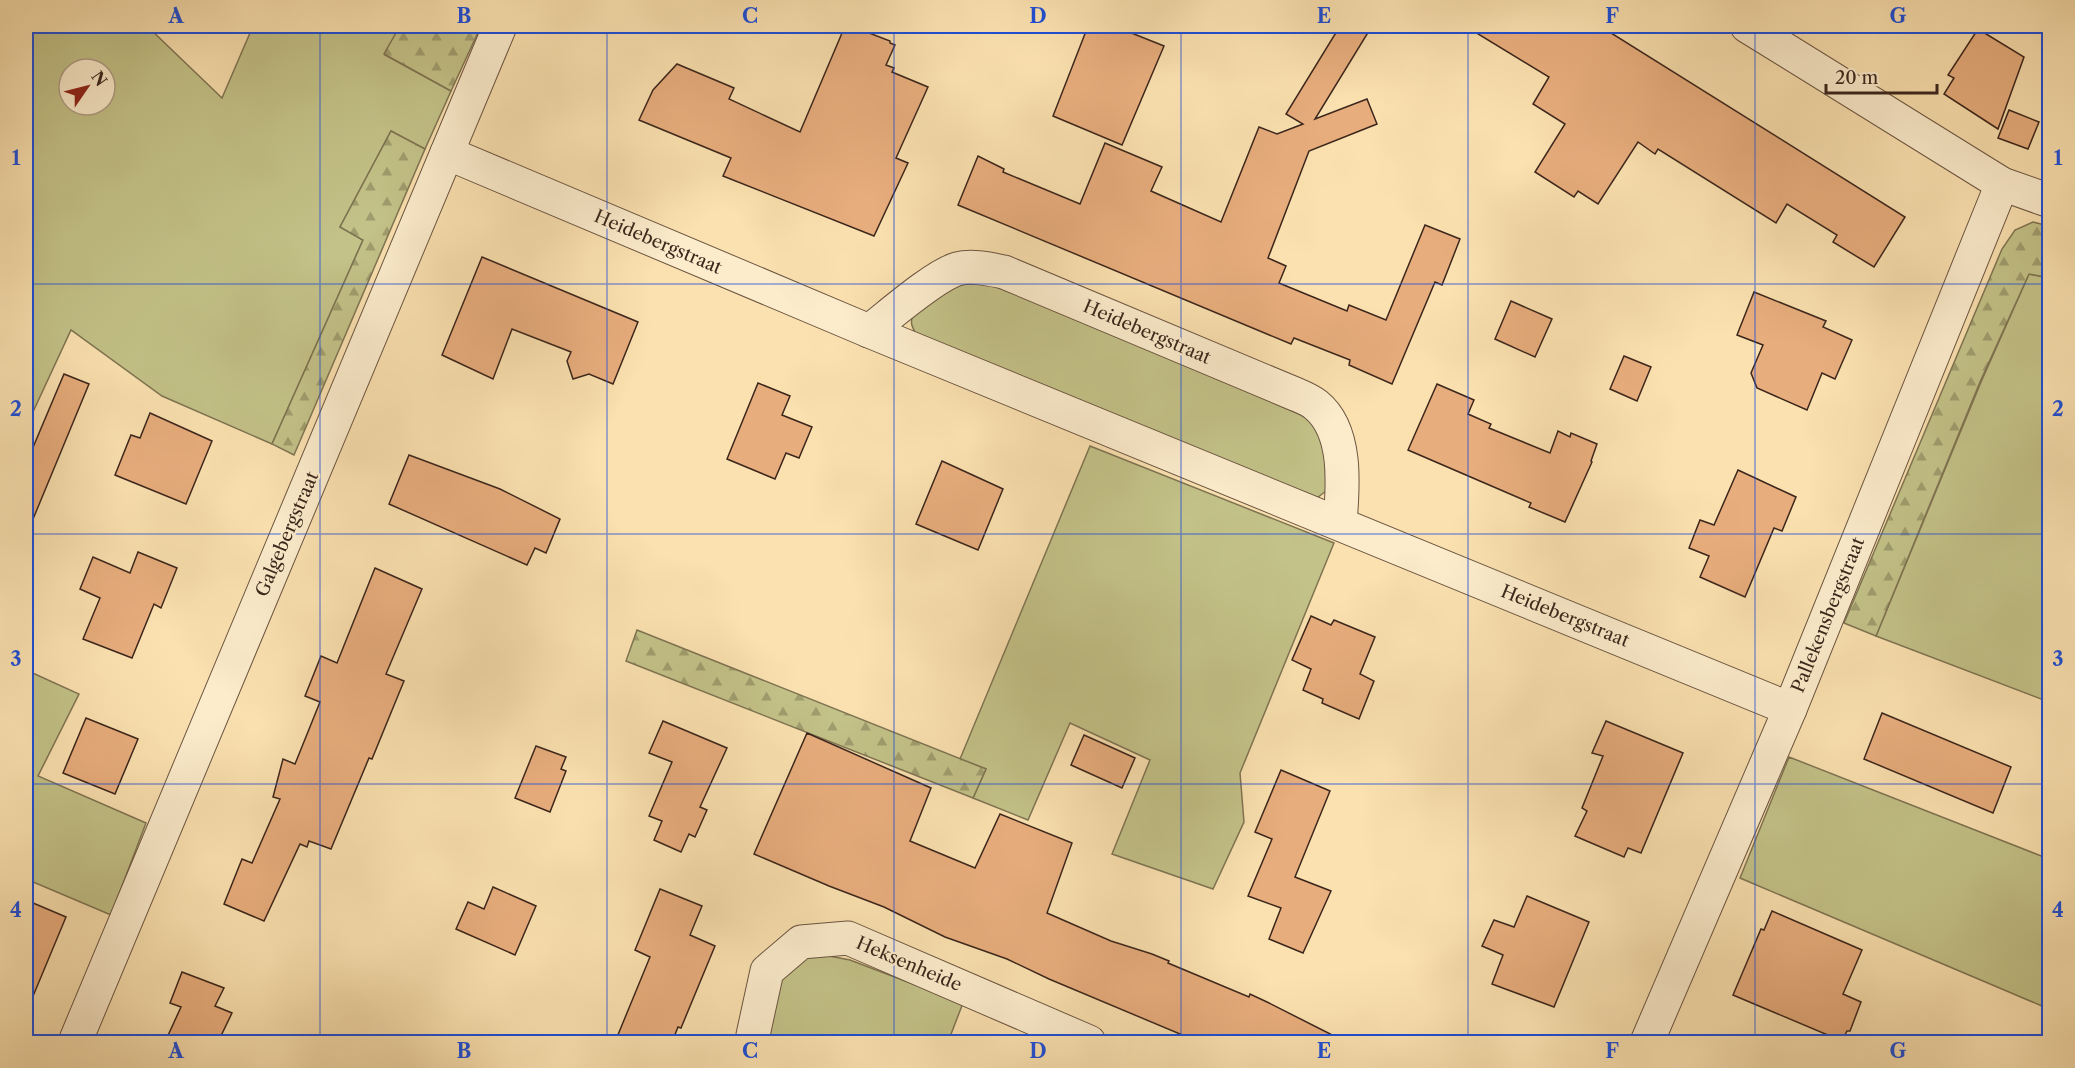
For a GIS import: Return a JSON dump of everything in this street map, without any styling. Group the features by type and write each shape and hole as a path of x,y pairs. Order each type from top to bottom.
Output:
{"street":[{"name":"Galgebergstraat","path":"75,1042 500,26"},
{"path":"1747,26 2002,184 2049,201"},
{"name":"Heidebergstraat","path":"447,153 869,331 1790,709"},
{"name":"Pallekensbergstraat","path":"1647,1042 1790,709 2002,184"},
{"name":"Heidebergstraat","path":"869,331 936,280 957,269 979,268 1004,272 1295,394 1316,405 1330,422 1339,447 1344,486 1340,523"},
{"name":"Heksenheide","path":"756,1042 753,1035 767,971 801,942 848,938 1089,1042"}],"green space":[{"path":"26,26 147,26 222,98 253,26 400,26 385,55 451,91 425,149 391,131 340,227 363,240 272,444 162,396 71,330 26,427"},
{"path":"400,26 481,26 451,91 384,54"},
{"path":"391,131 425,149 294,455 272,444 363,240 340,227"},
{"path":"2033,222 2049,226 2049,278 2029,274 1980,382 1876,636 1844,623 2002,249 2015,230"},
{"path":"2029,274 2049,278 2049,702 1876,636 1981,382"},
{"path":"967,282 998,285 1304,416 1318,432 1322,441 1326,491 1317,498 917,336 912,323 915,312 936,296"},
{"path":"1090,446 1334,543 1240,773 1244,822 1213,889 1112,854 1150,760 1070,723 1028,820 973,798 986,769 960,759"},
{"path":"637,630 986,769 973,798 626,661"},
{"path":"26,670 79,694 38,776 146,823 111,915 26,879"},
{"path":"1789,757 2049,859 2049,1009 1740,878"},
{"path":"829,956 850,960 963,1003 948,1042 765,1042 777,980 808,957"}],"building":[{"path":"845,26 851,26 890,41 895,45 886,65 894,68 892,72 928,87 896,158 908,163 874,236 723,176 731,158 639,120 653,90 677,64 734,88 729,99 800,132"},
{"path":"1088,26 1114,26 1164,46 1122,145 1053,116"},
{"path":"1340,26 1372,26 1315,119 1367,99 1377,124 1309,151 1268,258 1286,266 1279,283 1347,311 1349,305 1386,320 1425,225 1460,239 1442,285 1435,282 1392,384 1349,365 1350,360 1294,338 1291,344 958,205 978,156 1004,169 1003,172 1080,204 1105,143 1162,167 1151,191 1221,222 1259,127 1277,134 1303,124 1286,114"},
{"path":"1465,26 1600,26 1905,217 1874,267 1833,242 1837,235 1787,204 1776,223 1658,149 1655,154 1638,142 1598,204 1578,191 1574,197 1535,172 1565,124 1533,104 1549,77"},
{"path":"1978,29 2024,57 1998,129 1944,94 1954,78 1948,75"},
{"path":"2009,110 2039,122 2028,149 1998,138"},
{"path":"482,257 638,322 613,384 589,374 573,379 567,361 571,352 512,329 493,379 442,355"},
{"path":"1754,292 1826,321 1823,327 1852,340 1835,379 1822,373 1807,410 1757,388 1751,373 1763,345 1737,335"},
{"path":"1511,301 1552,319 1535,357 1495,339"},
{"path":"1624,356 1651,367 1637,401 1610,389"},
{"path":"64,374 89,384 26,536 26,464"},
{"path":"758,383 790,396 782,415 812,427 799,458 786,453 775,479 727,459"},
{"path":"1437,384 1474,400 1468,414 1491,424 1489,428 1550,453 1558,431 1570,437 1571,433 1597,444 1592,462 1565,522 1529,507 1531,503 1408,450"},
{"path":"150,413 212,441 186,504 115,475 131,435 140,438"},
{"path":"409,455 500,489 560,519 546,553 535,548 527,565 389,504"},
{"path":"942,461 1003,489 978,550 916,524"},
{"path":"1738,470 1796,497 1782,531 1774,528 1745,597 1700,577 1709,556 1689,548 1700,520 1714,525"},
{"path":"138,552 177,568 161,608 154,604 132,658 83,639 100,598 80,589 93,557 130,573"},
{"path":"375,568 422,589 386,674 404,681 331,849 309,841 307,847 300,844 264,921 224,904 242,859 252,863 280,799 273,797 283,759 295,764 320,702 305,696 321,656 337,663"},
{"path":"1311,616 1331,625 1334,620 1375,637 1360,674 1374,681 1359,719 1322,703 1323,699 1303,690 1311,669 1292,660"},
{"path":"1882,713 2011,767 1993,813 1864,759"},
{"path":"86,718 138,739 115,794 63,773"},
{"path":"663,721 727,748 700,807 707,810 695,837 689,834 681,852 654,840 662,821 649,816 672,762 649,753"},
{"path":"1606,721 1683,753 1641,853 1628,848 1624,857 1575,836 1587,811 1582,808 1603,756 1592,753"},
{"path":"807,733 931,788 910,841 975,868 1000,814 1072,843 1047,913 1111,941 1169,961 1168,963 1249,997 1250,994 1346,1042 1199,1042 1007,959 945,937 884,907 754,854"},
{"path":"1084,735 1135,758 1122,788 1071,765"},
{"path":"536,746 566,757 561,769 566,771 550,812 515,798"},
{"path":"1281,770 1330,791 1295,877 1331,891 1303,953 1269,939 1281,908 1248,896 1272,839 1255,832"},
{"path":"493,887 536,906 515,955 456,929 468,902 484,909"},
{"path":"660,889 702,906 690,935 715,946 681,1028 678,1027 672,1042 615,1042 650,957 635,950"},
{"path":"1527,896 1589,922 1554,1007 1492,984 1503,955 1482,946 1494,920 1514,927"},
{"path":"26,900 66,917 26,1013"},
{"path":"1772,911 1862,950 1843,994 1861,1002 1850,1031 1847,1031 1842,1041 1733,995 1761,929 1764,930"},
{"path":"182,972 224,988 215,1006 232,1013 218,1042 165,1042 181,1007 170,1003"}]}
